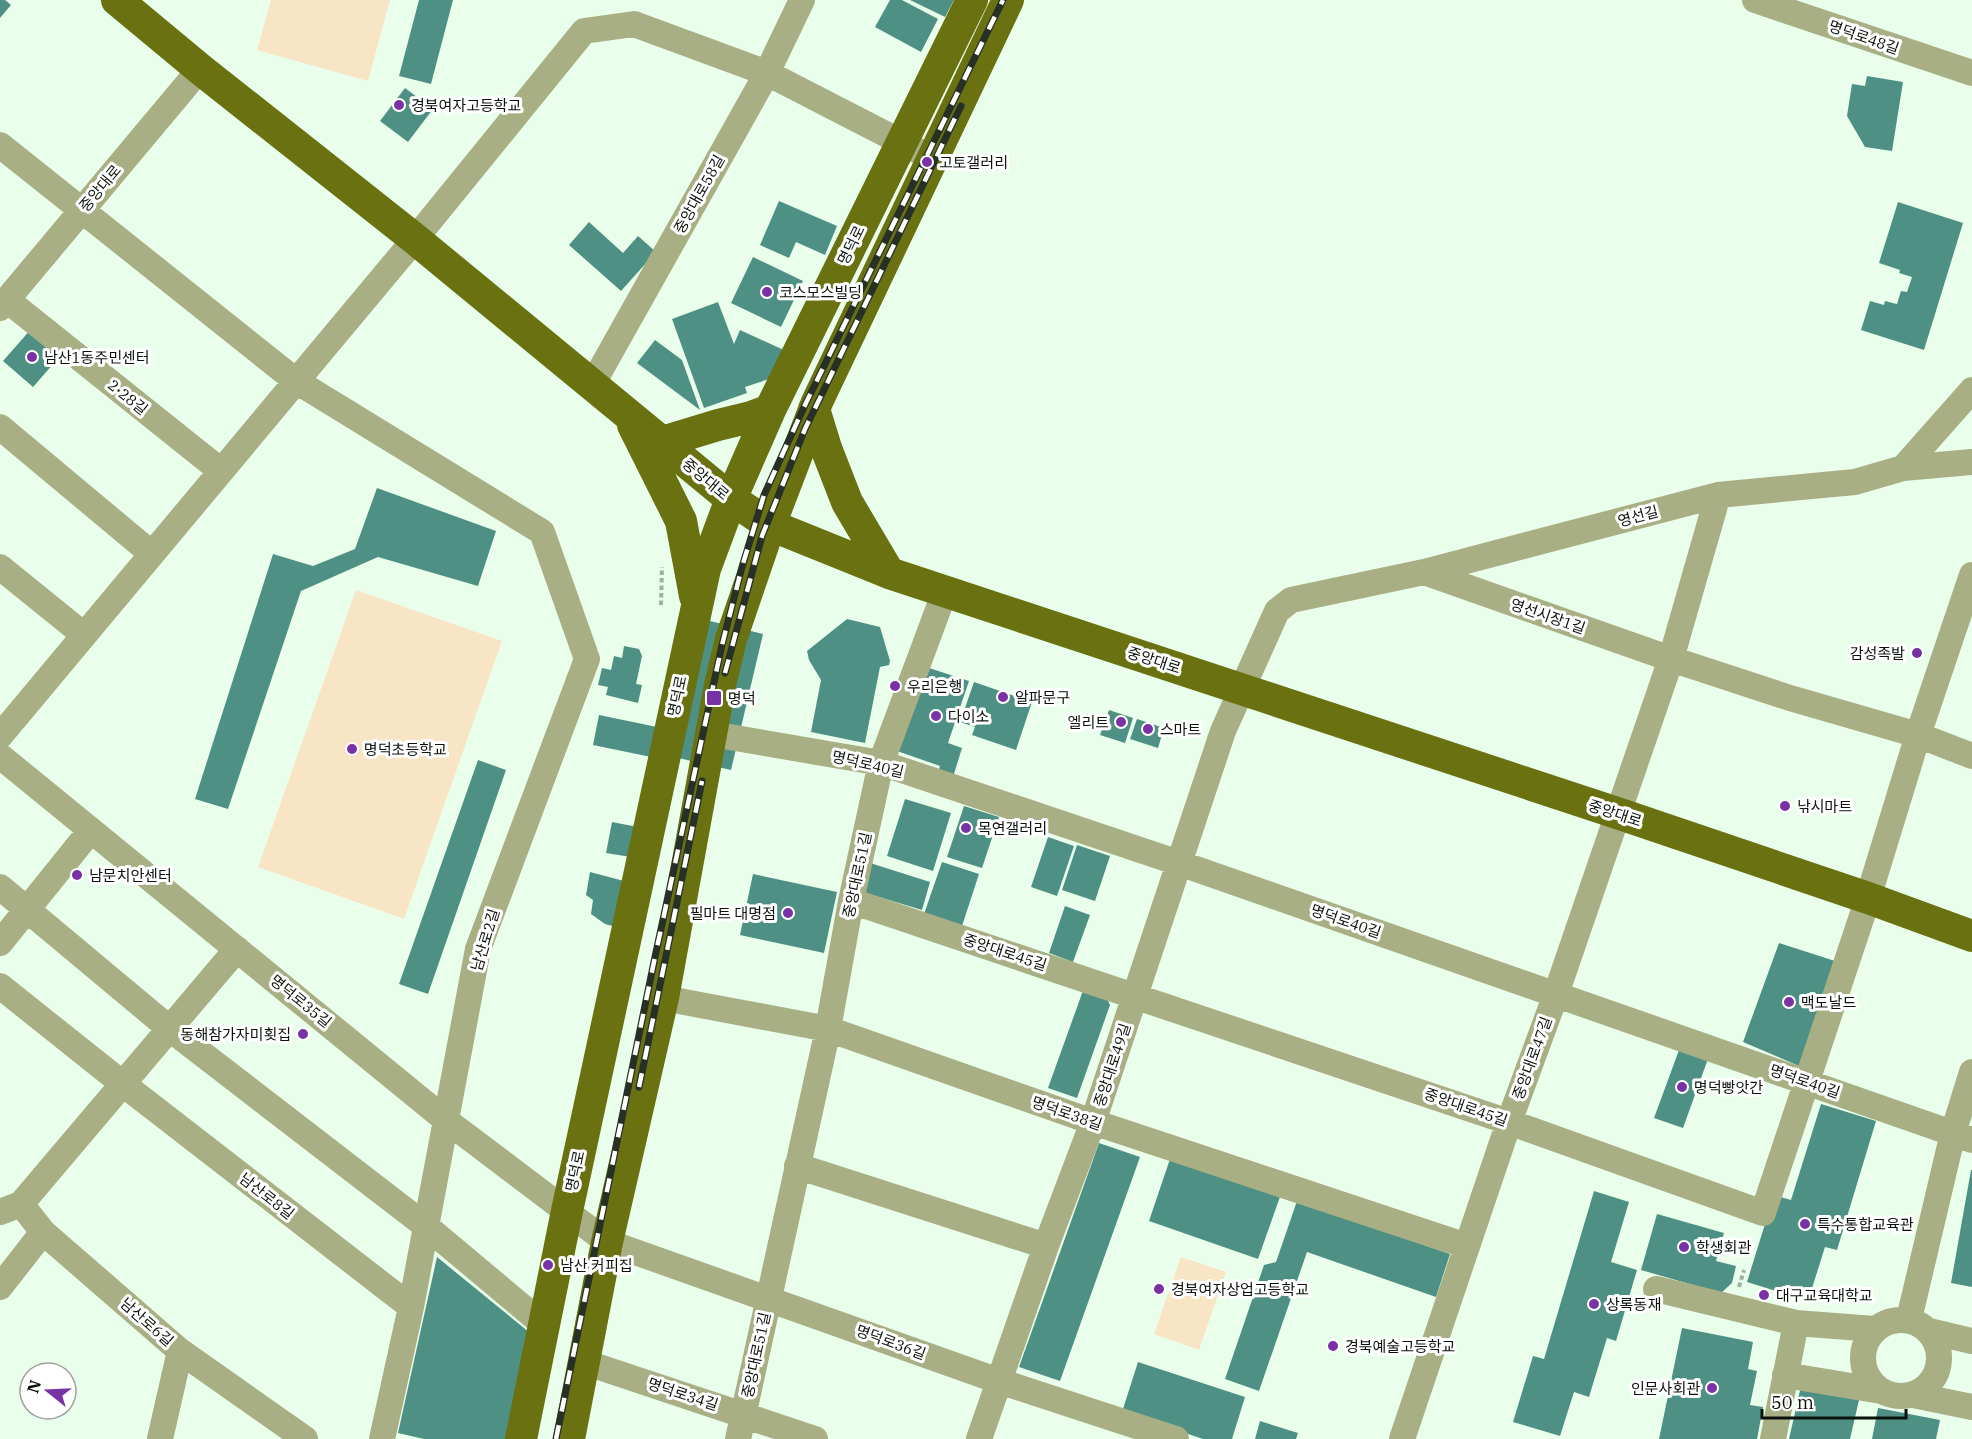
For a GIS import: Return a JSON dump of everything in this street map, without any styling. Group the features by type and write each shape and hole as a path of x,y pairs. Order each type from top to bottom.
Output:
{"main road":[{"name":"중앙대로","path":"117,0 200,69 415,239 731,499 770,525 889,573 1617,813 1868,898 1972,936"},
{"name":"명덕로","path":"521,1439 567,1211 705,569 731,499 770,410 972,0"},
{"path":"569,1439 607,1242 663,998 720,686 731,639 770,525 814,410 1008,0"},
{"path":"662,442 770,410"},
{"path":"814,410 847,502 889,573"},
{"path":"629,416 681,521 697,606"}],"street":[{"name":"중앙대로58길","path":"592,385 767,73 802,0"},
{"name":"명덕로48길","path":"1755,0 1972,73"},
{"path":"0,736 415,239 584,31 634,24 767,73 932,158"},
{"name":"중앙대로","path":"3,304 200,69"},
{"path":"0,145 296,381"},
{"name":"2·28길","path":"3,304 221,471"},
{"name":"남산로2길","path":"296,381 542,532 587,659 478,949 411,1307 382,1439"},
{"path":"1903,468 1972,390"},
{"path":"0,427 152,555"},
{"name":"영선길","path":"1277,611 1291,600 1424,572 1718,495 1855,482 1903,468 1972,462"},
{"path":"1617,813 1671,659 1718,495"},
{"path":"0,567 84,636"},
{"name":"영선시장1길","path":"1424,572 1671,659 1790,698 1918,735 1972,756"},
{"path":"1918,735 1971,582"},
{"name":"중앙대로51길","path":"738,1439 828,1029 851,901 881,763 945,591"},
{"name":"중앙대로49길","path":"979,1439 1046,1246 1093,1122 1223,731 1277,611"},
{"name":"명덕로40길","path":"712,735 881,763 1179,863 1963,1137"},
{"name":"중앙대로45길","path":"851,901 1509,1122 1763,1213 1868,898 1918,735"},
{"name":"명덕로35길","path":"0,756 447,1121 607,1242"},
{"name":"중앙대로47길","path":"1402,1439 1617,813"},
{"path":"0,943 92,830"},
{"path":"0,887 170,1029 426,1227 544,1324"},
{"path":"11,1208 123,1084 237,949"},
{"name":"남산로8길","path":"0,986 411,1307"},
{"name":"명덕로38길","path":"663,998 828,1029 1093,1122 1467,1246"},
{"path":"1919,1325 1963,1137 1972,1072"},
{"path":"797,1166 1046,1246"},
{"name":"남산로6길","path":"11,1208 44,1232 180,1351 305,1439"},
{"path":"0,1287 44,1232"},
{"name":"명덕로36길","path":"607,1242 999,1381 1176,1439"},
{"path":"1656,1289 1796,1323 1874,1329"},
{"path":"1881,1391 1866,1374 1863,1350 1874,1329 1885,1322 1896,1319 1972,1341"},
{"path":"1773,1439 1796,1323"},
{"path":"1913,1395 1934,1379 1940,1354 1936,1341 1919,1325"},
{"path":"160,1439 180,1351"},
{"name":"명덕로34길","path":"584,1362 815,1439"},
{"path":"1785,1375 1881,1391 1892,1395 1913,1395 1972,1407"}],"path":[{"path":"661,605 663,563"}],"shaded area":[{"path":"271,0 390,0 368,81 257,50"},
{"path":"356,590 502,641 404,919 258,867"},
{"path":"1181,1257 1226,1272 1199,1350 1154,1334"}],"building":[{"path":"0,0 5,0 11,5 0,18"},
{"path":"419,0 453,0 431,84 399,76"},
{"path":"890,0 902,0 938,19 921,52 875,27"},
{"path":"910,0 954,0 945,17"},
{"path":"1867,76 1903,82 1892,151 1865,147 1847,116 1852,84 1865,86"},
{"path":"405,88 433,109 408,142 380,121"},
{"path":"779,201 837,226 825,255 796,242 789,258 760,245"},
{"path":"1898,202 1963,223 1924,350 1861,330 1870,301 1884,305 1885,301 1897,304 1901,291 1907,292 1912,277 1879,263"},
{"path":"589,222 623,253 638,236 656,252 621,291 569,245"},
{"name":"코스모스빌딩","path":"753,257 803,281 781,327 731,303"},
{"path":"718,302 734,344 740,330 786,351 775,377 745,387 747,393 704,408 672,319"},
{"name":"남산1동주민센터","path":"32,328 62,354 33,387 3,361"},
{"path":"655,340 682,360 700,410 637,363"},
{"path":"377,488 496,531 478,586 378,557 301,591 228,809 195,799 273,554 313,566 355,549"},
{"path":"847,619 880,627 890,661 889,665 880,667 865,743 811,732 821,680 809,660 807,651"},
{"path":"706,620 763,634 731,770 674,757"},
{"path":"624,646 639,649 642,656 636,684 642,685 638,703 606,695 608,687 598,685 602,668 611,670 614,656 622,658"},
{"path":"926,667 969,681 948,743 962,748 953,777 938,772 940,766 897,751"},
{"path":"974,682 1032,702 1016,750 972,735 975,727 960,722"},
{"path":"1109,710 1133,718 1125,743 1100,735"},
{"path":"599,715 662,728 656,758 593,745"},
{"path":"1137,719 1164,728 1158,748 1130,739"},
{"path":"478,760 506,770 428,994 399,984"},
{"path":"905,799 951,813 933,871 887,856"},
{"path":"964,806 999,817 982,868 947,857"},
{"path":"612,822 643,828 637,858 606,853"},
{"path":"1048,837 1074,846 1057,896 1031,887"},
{"path":"1077,845 1110,856 1095,901 1062,890"},
{"path":"867,862 930,882 922,910 859,891"},
{"path":"942,862 979,874 962,926 924,914"},
{"path":"590,872 624,881 620,928 605,924 591,914 593,900 586,895"},
{"name":"필마트 대명점","path":"753,874 837,892 824,953 740,935"},
{"path":"1065,906 1090,915 1073,962 1049,953"},
{"name":"맥도날드","path":"1779,943 1835,961 1799,1066 1743,1042"},
{"path":"1085,985 1104,992 1110,1005 1077,1098 1048,1088"},
{"name":"명덕빵앗간","path":"1679,1050 1709,1056 1683,1128 1654,1118"},
{"name":"특수통합교육관","path":"1821,1104 1876,1121 1837,1250 1825,1247 1808,1301 1747,1282 1774,1195 1791,1200"},
{"path":"1099,1143 1140,1157 1060,1381 1019,1367"},
{"path":"1171,1156 1281,1194 1258,1259 1149,1221"},
{"path":"1972,1170 1972,1287 1951,1283"},
{"name":"상록동재","path":"1594,1191 1629,1202 1611,1262 1637,1270 1616,1341 1607,1338 1589,1397 1574,1392 1560,1436 1513,1422 1533,1356 1544,1359"},
{"path":"1297,1201 1450,1254 1436,1297 1307,1252 1259,1391 1225,1379 1264,1265 1276,1262"},
{"name":"학생회관","path":"1657,1214 1724,1233 1716,1261 1736,1266 1732,1283 1721,1293 1641,1270"},
{"path":"437,1257 535,1337 516,1439 424,1439 398,1433"},
{"name":"인문사회관","path":"1682,1328 1753,1342 1748,1369 1757,1371 1750,1405 1763,1407 1757,1439 1659,1439"},
{"path":"1138,1362 1245,1397 1232,1439 1203,1439 1122,1412"},
{"path":"1801,1386 1859,1400 1850,1439 1789,1439"},
{"path":"1878,1408 1940,1420 1936,1439 1872,1439"},
{"path":"1260,1421 1298,1433 1296,1439 1255,1439"}],"railway":[{"path":"556,1439 722,645 764,495 804,407 1003,0"},
{"path":"725,673 762,536 805,429 961,106"},
{"path":"639,1087 702,781"}],"place":[{"name":"경북여자고등학교","path":"399,105"},
{"name":"고토갤러리","path":"927,162"},
{"name":"코스모스빌딩","path":"767,292"},
{"name":"남산1동주민센터","path":"32,357"},
{"name":"감성족발","path":"1917,653"},
{"name":"우리은행","path":"895,686"},
{"name":"알파문구","path":"1003,697"},
{"name":"명덕","path":"714,698"},
{"name":"다이소","path":"936,716"},
{"name":"엘리트","path":"1121,722"},
{"name":"스마트","path":"1148,729"},
{"name":"명덕초등학교","path":"352,749"},
{"name":"낚시마트","path":"1785,806"},
{"name":"목연갤러리","path":"966,828"},
{"name":"남문치안센터","path":"77,875"},
{"name":"필마트 대명점","path":"788,913"},
{"name":"맥도날드","path":"1789,1002"},
{"name":"동해참가자미횟집","path":"303,1034"},
{"name":"명덕빵앗간","path":"1682,1087"},
{"name":"특수통합교육관","path":"1805,1224"},
{"name":"학생회관","path":"1684,1247"},
{"name":"남산 커피집","path":"548,1265"},
{"name":"경북여자상업고등학교","path":"1159,1289"},
{"name":"대구교육대학교","path":"1764,1295"},
{"name":"상록동재","path":"1594,1304"},
{"name":"경북예술고등학교","path":"1333,1346"},
{"name":"인문사회관","path":"1712,1388"}]}
